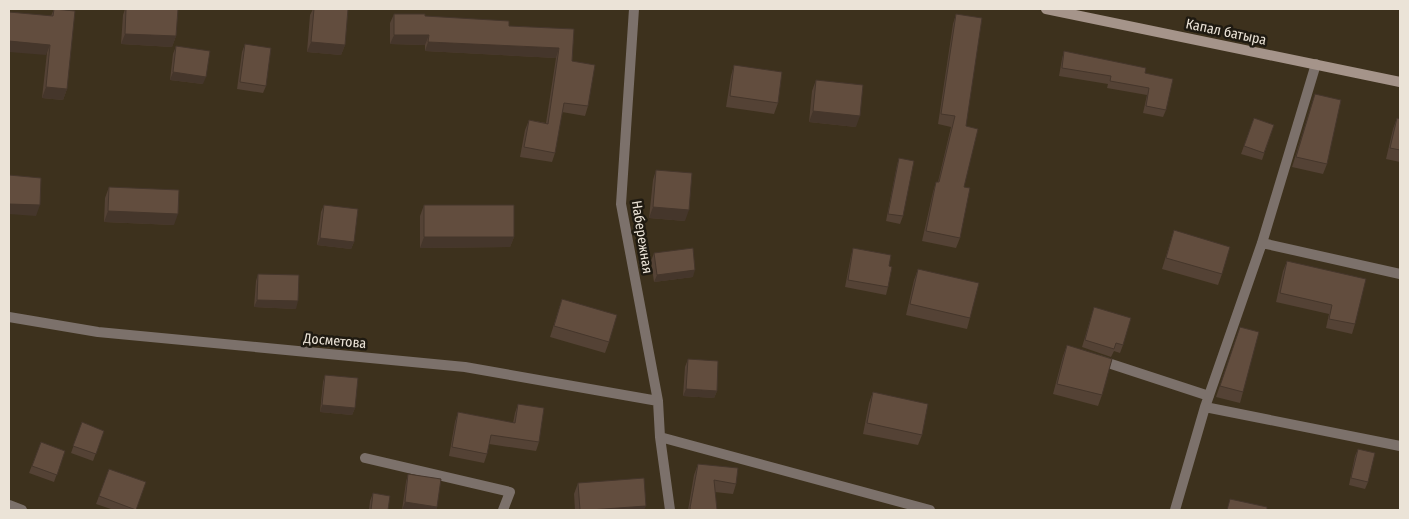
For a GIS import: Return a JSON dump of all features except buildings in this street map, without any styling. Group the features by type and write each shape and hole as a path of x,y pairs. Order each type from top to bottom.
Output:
{"main road":[{"name":"Капал батыра","path":"1046,9 1400,82"}],"street":[{"name":"Набережная","path":"634,9 621,204 658,402 660,437 670,510"},
{"path":"1175,510 1205,407 1262,243 1316,64"},
{"path":"1262,243 1400,274"},
{"name":"Досметова","path":"9,317 98,332 465,367 658,402"},
{"path":"1088,356 1209,396"},
{"path":"1205,407 1400,446"},
{"path":"660,437 930,510"},
{"path":"365,458 510,492 503,510"},
{"path":"9,505 22,510"}]}
